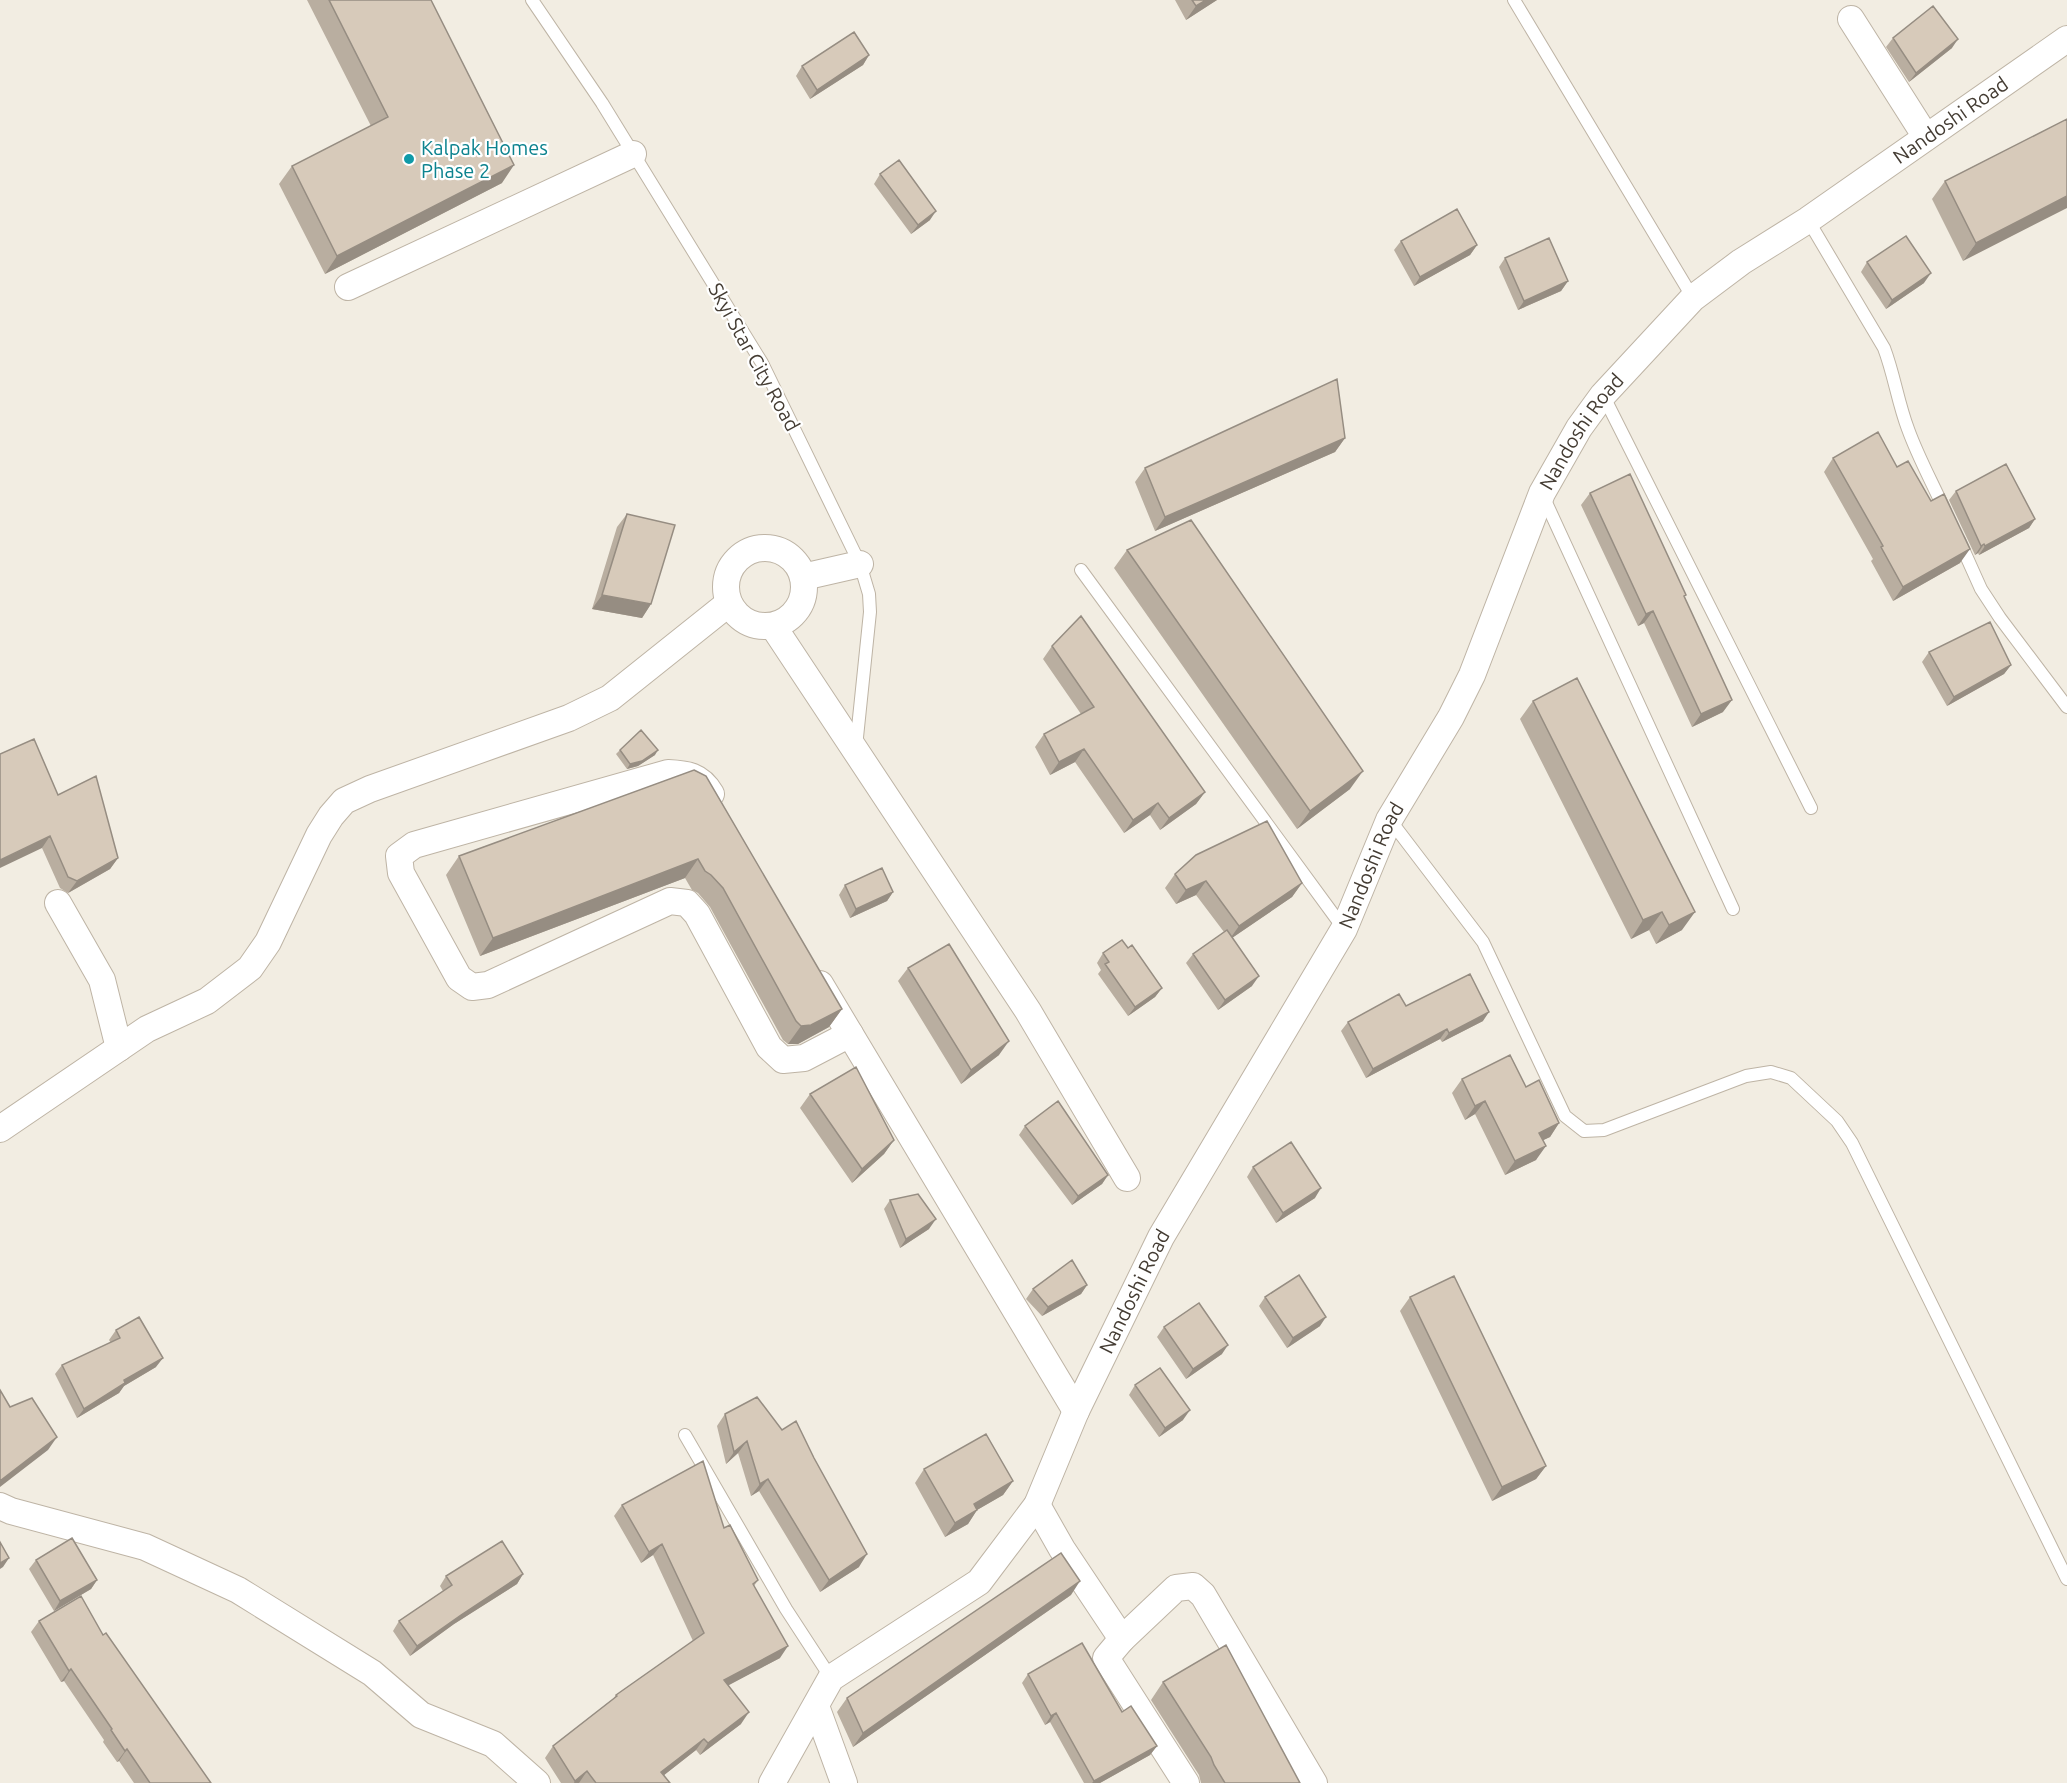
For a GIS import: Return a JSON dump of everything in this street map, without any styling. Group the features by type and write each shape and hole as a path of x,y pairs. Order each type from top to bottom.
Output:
{"street":[{"path":"1851,19 1926,137"},
{"name":"Nandoshi Road","path":"772,1783 831,1678 979,1582 1036,1505 1076,1411 1161,1237 1344,929 1389,820 1451,717 1472,675 1542,493 1579,428 1604,395 1693,298 1741,262 1808,220 2067,39"},
{"path":"348,287 633,154"},
{"path":"754,549 779,550 798,566 803,577 804,590 795,613 785,621 773,626 760,626 747,622 737,615 729,603 726,590 727,577 732,565 742,555 754,549"},
{"path":"803,577 860,564"},
{"path":"0,1129 147,1029 207,1001 250,968 268,942 319,835 344,801 370,789 569,718 610,698 729,603"},
{"path":"773,626 1028,1011 1127,1178"},
{"path":"724,817 707,786 690,774 668,772 414,845 399,856 401,873 459,978 472,987 488,985 670,902 687,903 697,914 769,1047 783,1060 804,1058 850,1034"},
{"path":"58,903 102,980 119,1048"},
{"path":"807,962 1076,1411"},
{"path":"1036,1505 1062,1549 1122,1639"},
{"path":"0,1506 11,1511 145,1547 238,1590 372,1672 421,1715 493,1744 537,1783"},
{"path":"1186,1783 1106,1658 1122,1639 1176,1588 1193,1586 1203,1595 1314,1783"},
{"path":"816,1706 844,1783"}],"lane":[{"name":"Skyi Star City Road","path":"532,0 602,103 762,363 860,564 869,594 870,612 856,750"},
{"path":"1514,0 1693,298"},
{"path":"1808,220 1884,348 1909,432 1981,589 2067,707"},
{"path":"1604,395 1811,808"},
{"path":"1542,493 1733,909"},
{"path":"1081,570 1344,929"},
{"path":"1389,820 1483,942 1565,1116 1584,1131 1604,1130 1746,1076 1770,1072 1791,1078 1837,1121 1852,1143 2067,1579"},
{"path":"685,1435 786,1609 831,1678"}],"building":[{"name":"Kalpak Homes Phase 2","path":"329,0 431,0 514,165 337,256 292,166 388,117"},
{"path":"1192,0 1206,0 1196,6"},
{"path":"1933,6 1958,39 1916,73 1893,38"},
{"path":"854,32 869,55 817,90 802,66"},
{"path":"2067,119 2067,196 1976,243 1945,181"},
{"path":"899,160 936,211 918,225 880,174"},
{"path":"1457,209 1477,245 1420,277 1401,241"},
{"path":"1906,236 1931,273 1892,300 1867,262"},
{"path":"1549,238 1568,281 1524,301 1505,258"},
{"path":"1337,379 1345,438 1165,517 1145,468"},
{"path":"1878,432 1897,467 1908,461 1931,501 1944,494 1970,549 1903,587 1881,547 1883,546 1833,458"},
{"path":"2006,464 2035,519 1981,546 1956,491"},
{"path":"1630,474 1732,700 1701,714 1653,611 1646,614 1590,493"},
{"path":"627,514 675,525 651,604 602,595"},
{"path":"1191,520 1363,771 1310,811 1127,550"},
{"path":"1081,616 1205,792 1169,818 1158,803 1133,820 1084,749 1059,762 1044,734 1094,707 1052,646"},
{"path":"1990,622 2011,665 1954,697 1929,652"},
{"path":"1577,678 1695,912 1669,925 1662,912 1643,920 1533,701"},
{"path":"641,730 658,750 642,761 630,764 620,750"},
{"path":"34,739 58,795 96,776 118,858 77,881 68,877 50,836 0,860 0,754"},
{"path":"694,770 706,776 842,1009 811,1025 801,1026 796,1021 723,888 705,871 698,859 493,938 459,856"},
{"path":"1267,821 1302,883 1239,926 1206,881 1186,890 1175,874 1196,855"},
{"path":"882,868 893,892 856,909 845,885"},
{"path":"1227,930 1259,976 1225,1000 1193,954"},
{"path":"1122,940 1128,948 1132,945 1162,988 1135,1007 1105,964 1109,962 1103,953"},
{"path":"949,944 1009,1041 971,1070 908,968"},
{"path":"1470,974 1489,1012 1449,1033 1447,1029 1373,1069 1348,1022 1399,994 1406,1006"},
{"path":"1510,1055 1526,1087 1539,1080 1559,1123 1539,1133 1546,1146 1515,1161 1485,1101 1475,1106 1462,1079"},
{"path":"856,1067 894,1140 862,1169 810,1094"},
{"path":"1058,1101 1108,1175 1078,1196 1025,1126"},
{"path":"1291,1142 1321,1188 1283,1213 1253,1167"},
{"path":"918,1194 936,1219 906,1239 890,1200"},
{"path":"1072,1260 1087,1285 1048,1307 1033,1289"},
{"path":"1299,1275 1326,1317 1293,1338 1265,1297"},
{"path":"1454,1276 1546,1466 1502,1487 1410,1297"},
{"path":"1199,1303 1228,1345 1193,1369 1164,1327"},
{"path":"139,1317 163,1358 124,1380 125,1383 84,1409 62,1365 120,1338 116,1330"},
{"path":"1160,1368 1190,1410 1165,1428 1135,1385"},
{"path":"0,1390 10,1407 32,1398 57,1437 0,1481"},
{"path":"757,1397 782,1430 796,1421 867,1554 829,1580 768,1479 760,1484 747,1441 734,1452 725,1414"},
{"path":"986,1434 1013,1481 974,1504 977,1510 955,1523 924,1469"},
{"path":"703,1461 724,1528 730,1525 758,1580 753,1584 788,1646 724,1680 749,1712 708,1743 704,1739 661,1772 670,1783 596,1783 587,1771 575,1781 553,1746 616,1695 704,1633 662,1544 649,1552 622,1505"},
{"path":"72,1538 97,1580 60,1601 36,1560"},
{"path":"502,1541 523,1574 417,1646 399,1621 452,1585 446,1576"},
{"path":"0,1542 9,1558 0,1563"},
{"path":"1061,1553 1080,1581 863,1733 847,1698"},
{"path":"81,1596 103,1635 106,1633 211,1783 150,1783 127,1749 125,1751 71,1669 69,1671 39,1621"},
{"path":"1082,1643 1122,1712 1131,1706 1157,1746 1094,1781 1056,1713 1051,1716 1028,1674"},
{"path":"1226,1645 1300,1783 1225,1783 1163,1682"}],"place":[{"name":"Kalpak Homes Phase 2","path":"409,159"}]}
